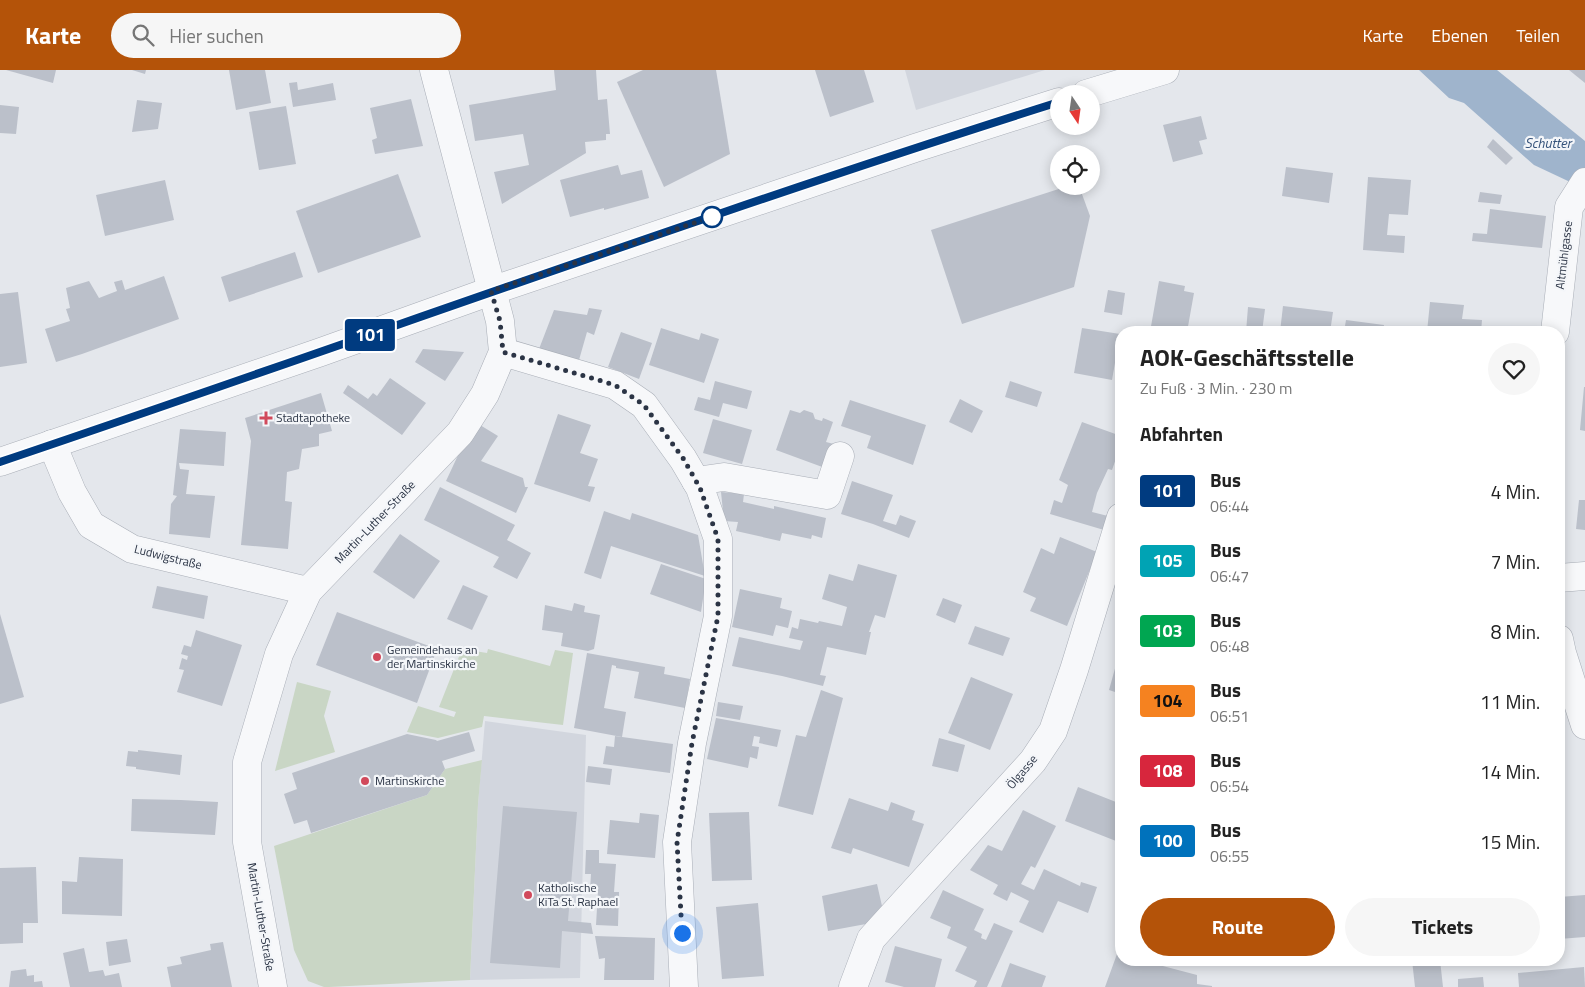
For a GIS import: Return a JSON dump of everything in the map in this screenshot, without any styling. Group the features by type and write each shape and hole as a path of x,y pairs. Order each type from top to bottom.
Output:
{"street":[{"name":"Martin-Luther-Straße","path":"273,987 247,842 246,762 279,654 308,591 460,433 485,394 503,352 500,321 434,70"},
{"path":"1100,90 1165,70"},
{"path":"0,462 321,352 491,291 915,148 1050,105"},
{"name":"Altmühlgasse","path":"1556,326 1569,207 1585,182"},
{"path":"503,352 615,385 644,405 683,458 700,488 718,539 718,616 692,743 677,842 684,987"},
{"name":"Ludwigstraße","path":"52,444 72,492 91,525 132,548 308,591"},
{"path":"696,481 724,477 827,495 840,456"},
{"name":"Ölgasse","path":"853,987 871,939 1034,761 1053,731 1074,670 1115,536"},
{"path":"1565,578 1585,576"},
{"path":"1565,662 1585,725"}],"shaded area":[{"path":"905,70 1045,70 916,110"},
{"name":"Katholische KiTa St. Raphael","path":"485,721 586,735 580,978 470,980 478,804"}],"green space":[{"path":"462,649 487,653 488,649 550,666 555,650 573,653 563,725 484,716 482,727 438,738 407,732 418,706 454,717 456,712 439,707"},
{"path":"297,682 331,691 324,716 335,752 275,771"},
{"path":"482,760 478,804 470,980 329,987 308,981 294,950 274,846 427,795 445,769"}],"water":[{"name":"Schutter","path":"1419,70 1497,70 1585,141 1585,189 1534,165 1464,103 1449,98"}],"building":[{"path":"6,70 56,70 53,83"},
{"path":"132,70 146,70 145,74"},
{"path":"229,70 265,70 271,103 236,110"},
{"path":"554,70 596,70 598,100 607,99 610,134 606,134 606,140 585,142 586,153 502,204 494,172 529,165 523,134 475,141 469,105 556,90"},
{"path":"643,70 716,70 730,154 664,187 617,82"},
{"path":"815,70 864,70 874,102 830,117"},
{"path":"1569,70 1585,70 1585,83"},
{"path":"297,82 298,90 333,83 336,100 293,107 289,83"},
{"path":"411,99 423,146 375,154 372,140 377,138 370,108"},
{"path":"137,100 162,103 158,129 132,132"},
{"path":"0,105 19,107 16,134 0,133"},
{"path":"286,106 296,164 259,170 249,112"},
{"path":"1201,116 1207,139 1199,141 1203,154 1173,162 1163,125"},
{"path":"1493,139 1513,158 1506,165 1487,147"},
{"path":"618,165 621,175 642,170 649,198 570,217 560,180"},
{"path":"1286,167 1333,173 1329,203 1282,196"},
{"path":"398,174 421,237 318,273 296,211"},
{"path":"1368,177 1411,180 1408,215 1389,214 1387,235 1405,236 1404,253 1363,250"},
{"path":"165,180 174,220 105,236 96,195"},
{"path":"1050,192 1050,195 1082,195 1090,216 1074,287 962,324 931,230"},
{"path":"1480,192 1502,195 1500,204 1478,202"},
{"path":"1490,209 1546,216 1542,248 1472,241 1473,233 1487,234"},
{"path":"295,252 303,277 229,302 221,277"},
{"path":"164,276 179,319 56,362 45,329 70,321 66,309 70,308 66,288 89,281 99,298 117,291 114,282 122,280 125,290"},
{"path":"1159,281 1185,286 1184,291 1194,293 1188,326 1151,326"},
{"path":"1108,290 1125,293 1122,315 1104,312"},
{"path":"18,292 27,363 0,367 0,294"},
{"path":"1430,302 1464,305 1462,319 1482,320 1482,326 1428,326"},
{"path":"1283,306 1333,312 1331,326 1281,326"},
{"path":"1248,307 1265,309 1263,326 1246,326"},
{"path":"589,308 602,310 594,335 587,332 579,360 539,349 554,310 587,315"},
{"path":"1346,320 1384,325 1384,326 1345,326"},
{"path":"661,328 699,340 701,333 719,339 704,383 649,365"},
{"path":"1082,328 1115,333 1115,363 1112,380 1074,373"},
{"path":"621,332 652,343 639,379 608,367"},
{"path":"423,349 464,352 445,381 415,362"},
{"path":"390,378 426,403 402,435 343,393 348,385 368,399 373,393 377,396"},
{"path":"715,381 752,391 747,409 723,403 719,417 694,410 698,397 710,400"},
{"path":"1010,381 1042,392 1037,407 1005,397"},
{"path":"1585,387 1585,431 1580,430"},
{"path":"321,393 332,431 319,434 319,446 302,449 299,469 287,472 285,501 292,502 288,549 241,545 251,441 245,418"},
{"path":"960,399 983,411 972,433 949,422"},
{"path":"850,400 926,425 913,465 867,448 871,436 841,426"},
{"path":"790,410 800,413 804,410 813,413 815,419 822,421 823,418 833,422 826,442 834,444 825,468 776,450"},
{"path":"558,414 591,425 580,453 598,459 588,486 595,487 590,502 534,484"},
{"path":"713,419 752,430 742,464 703,453"},
{"path":"1082,422 1115,434 1115,461 1112,470 1108,469 1097,493 1092,512 1108,516 1104,530 1050,514 1054,500 1062,503 1068,485 1059,480"},
{"path":"480,425 498,436 481,461 523,478 525,487 528,487 516,513 446,481 460,451"},
{"path":"180,429 226,432 224,466 179,463 180,469 189,470 186,494 215,496 210,538 169,534 171,504 177,496 173,495"},
{"path":"852,481 893,495 883,521 896,525 900,515 916,521 909,538 841,514"},
{"path":"440,487 515,525 507,540 531,553 517,579 493,567 499,557 424,520"},
{"path":"721,492 744,494 743,502 774,509 774,506 826,518 822,538 812,535 811,539 782,533 780,541 736,531 738,522 724,521"},
{"path":"1579,500 1585,500 1585,530 1576,529"},
{"path":"604,511 630,520 632,513 698,535 705,576 611,546 601,579 584,573"},
{"path":"400,534 440,561 414,599 373,572"},
{"path":"1060,537 1097,552 1067,626 1030,611 1036,598 1023,592 1041,548 1054,554"},
{"path":"661,564 706,579 701,612 650,594"},
{"path":"858,564 897,575 885,618 875,615 869,632 871,632 866,655 827,647 820,675 826,676 823,686 732,666 739,637 800,650 803,641 789,638 792,627 798,629 800,619 842,626 847,607 822,599 829,574 853,581"},
{"path":"463,585 488,596 472,630 447,619"},
{"path":"157,586 208,596 204,619 152,608"},
{"path":"740,589 782,598 780,608 792,611 788,628 776,625 773,636 732,627"},
{"path":"943,598 962,605 955,623 936,615"},
{"path":"574,603 585,606 584,612 600,615 594,649 588,651 561,646 563,633 542,630 545,605 572,611"},
{"name":"Gemeindehaus an der Martinskirche","path":"337,612 437,649 417,703 316,665"},
{"path":"0,614 24,697 0,704"},
{"path":"975,626 1010,638 1003,656 968,644"},
{"path":"196,630 242,645 222,706 177,692 184,670 179,669 182,658 187,660 188,656 181,654 184,645 191,647"},
{"path":"587,653 665,667 664,674 690,679 685,708 634,698 639,672 616,668 616,666 612,665 604,708 626,712 622,737 574,728"},
{"path":"1115,668 1115,692 1109,690"},
{"path":"971,677 1013,694 990,750 948,733"},
{"path":"821,690 843,698 813,815 778,806 796,735 806,737"},
{"path":"718,702 743,706 740,720 716,716"},
{"path":"716,718 781,730 777,747 759,743 760,737 754,736 752,746 759,747 757,759 750,757 748,768 707,759"},
{"name":"Martinskirche","path":"469,732 475,751 442,761 445,769 427,795 311,833 307,820 294,824 284,794 297,789 292,773 407,734 437,741"},
{"path":"615,736 673,744 670,773 603,764 606,746 614,747"},
{"path":"939,738 965,745 958,772 932,766"},
{"path":"138,750 182,755 180,775 126,766 128,751 138,752"},
{"path":"588,766 612,769 610,785 586,782"},
{"path":"1078,787 1115,802 1115,841 1065,821"},
{"path":"849,798 888,811 891,802 915,811 912,820 924,824 909,867 853,848 851,854 831,848"},
{"path":"132,799 218,802 215,835 131,831"},
{"path":"503,806 577,812 568,921 591,923 593,934 562,931 560,968 490,963"},
{"path":"1023,810 1056,826 1035,868 1031,866 1021,884 1034,890 1044,869 1080,886 1081,882 1097,887 1088,913 1058,901 1043,933 1019,922 1029,901 1011,892 1007,901 993,894 998,885 970,870 988,845 1002,851"},
{"path":"749,812 752,880 712,881 709,813"},
{"path":"640,813 659,815 655,858 607,854 610,820 639,823"},
{"path":"586,850 599,850 599,863 616,864 614,892 619,892 618,926 596,925 598,891 590,890 591,874 585,874"},
{"path":"79,857 123,859 122,916 62,914 62,881 77,882"},
{"path":"36,867 38,923 23,923 23,943 0,944 0,868"},
{"path":"877,884 882,906 866,924 828,931 822,896"},
{"path":"943,890 984,909 974,930 982,934 981,938 986,940 994,923 1013,931 987,987 974,987 977,981 955,971 967,947 947,938 951,927 930,918"},
{"path":"1585,895 1585,937 1565,939 1565,897"},
{"path":"758,903 764,976 722,979 716,907"},
{"path":"595,936 655,938 654,980 604,980 605,958 599,959"},
{"path":"127,939 131,962 109,966 106,942"},
{"path":"223,942 232,987 171,987 167,967 182,964 180,957 211,950 210,944"},
{"path":"895,946 942,959 935,987 904,987 885,982"},
{"path":"84,948 89,972 103,970 105,976 119,973 122,987 70,987 63,953"},
{"path":"1115,960 1115,966 1163,966 1197,975 1197,984 1212,986 1212,987 1105,987"},
{"path":"1010,963 1046,976 1042,987 1001,987"},
{"path":"1413,966 1441,966 1443,987 1415,987"},
{"path":"1584,967 1585,987 1519,987 1518,973"},
{"path":"26,969 27,976 34,975 34,982 42,981 43,987 9,987 11,971"},
{"path":"1483,977 1484,987 1458,987 1458,979"}],"bus line":[{"name":"101","path":"0,462 321,352 491,291 915,148 1050,105"}],"place":[{"name":"Stadtapotheke","path":"266,418"},
{"name":"Gemeindehaus an der Martinskirche","path":"377,657"},
{"name":"Martinskirche","path":"365,781"},
{"name":"Katholische KiTa St. Raphael","path":"528,895"}],"route":[{"path":"682,933 677,842 692,743 718,616 718,539 700,488 683,458 644,405 615,385 503,352 500,321 491,291 715,216 712,217"}]}
